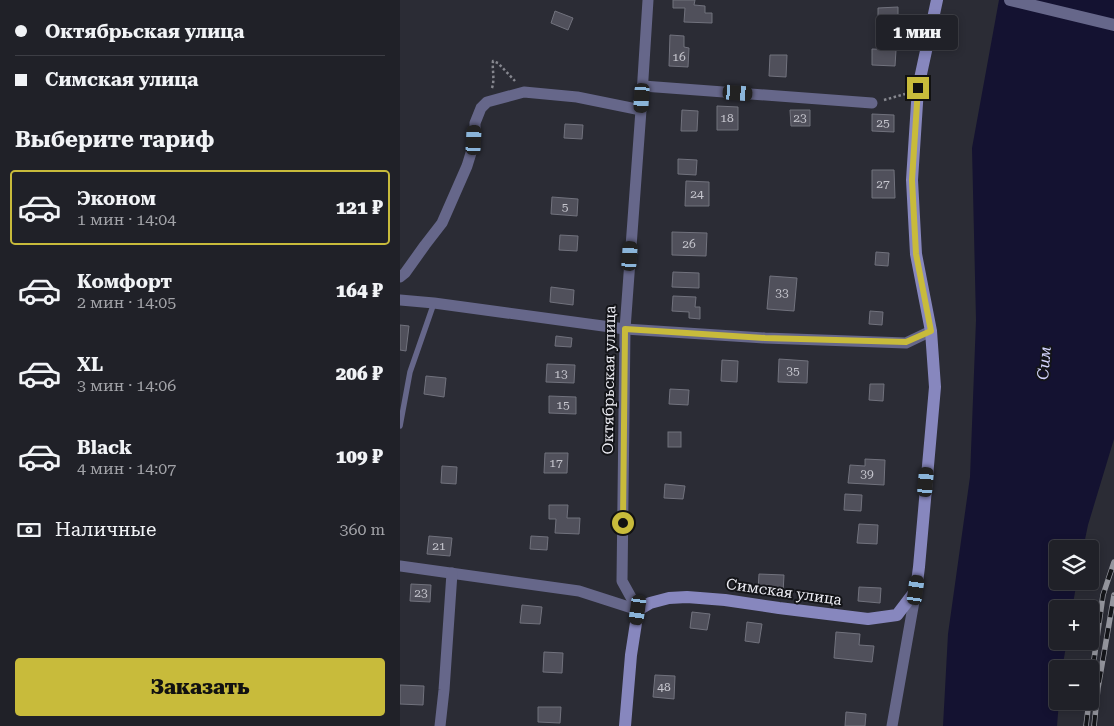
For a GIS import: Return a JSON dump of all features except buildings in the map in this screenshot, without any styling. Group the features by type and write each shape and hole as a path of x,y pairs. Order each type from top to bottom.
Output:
{"main road":[{"path":"916,590 934,387 931,331 916,254 912,180 918,88 937,0"},
{"name":"Симская улица","path":"638,610 650,603 668,598 687,597 868,619 897,615 916,590"},
{"path":"625,726 631,655 638,610"}],"street":[{"name":"Октябрьская улица","path":"638,610 622,581 625,329 648,0"},
{"path":"1010,0 1114,25"},
{"path":"643,86 872,102"},
{"path":"400,277 442,223 468,166 476,123 481,108 488,102 524,92 577,97 641,110"},
{"path":"400,300 625,329 765,338 906,342 931,331"},
{"path":"400,566 579,591 638,610"},
{"path":"440,726 452,573"},
{"path":"892,726 916,590"}],"lane":[{"path":"400,426 410,372 434,303"}],"path":[{"path":"488,102 494,82 492,71 494,61 507,71 524,92"},
{"path":"872,102 898,96 918,88"}],"water":[{"name":"Сим","path":"999,0 1114,0 1114,439 1085,540 1049,540 1049,590 1075,590 1074,600 1049,600 1049,650 1065,650 1064,660 1049,660 1049,710 1058,710 1057,726 943,726 948,634 970,477 976,320 972,148"}],"railway":[{"path":"1094,660 1103,595 1114,562"},
{"path":"1094,726 1098,688 1114,595"},
{"path":"1086,726 1088,710"}],"route":[{"path":"623,523 625,329 765,338 906,342 931,331 916,254 912,180 918,88"}]}
